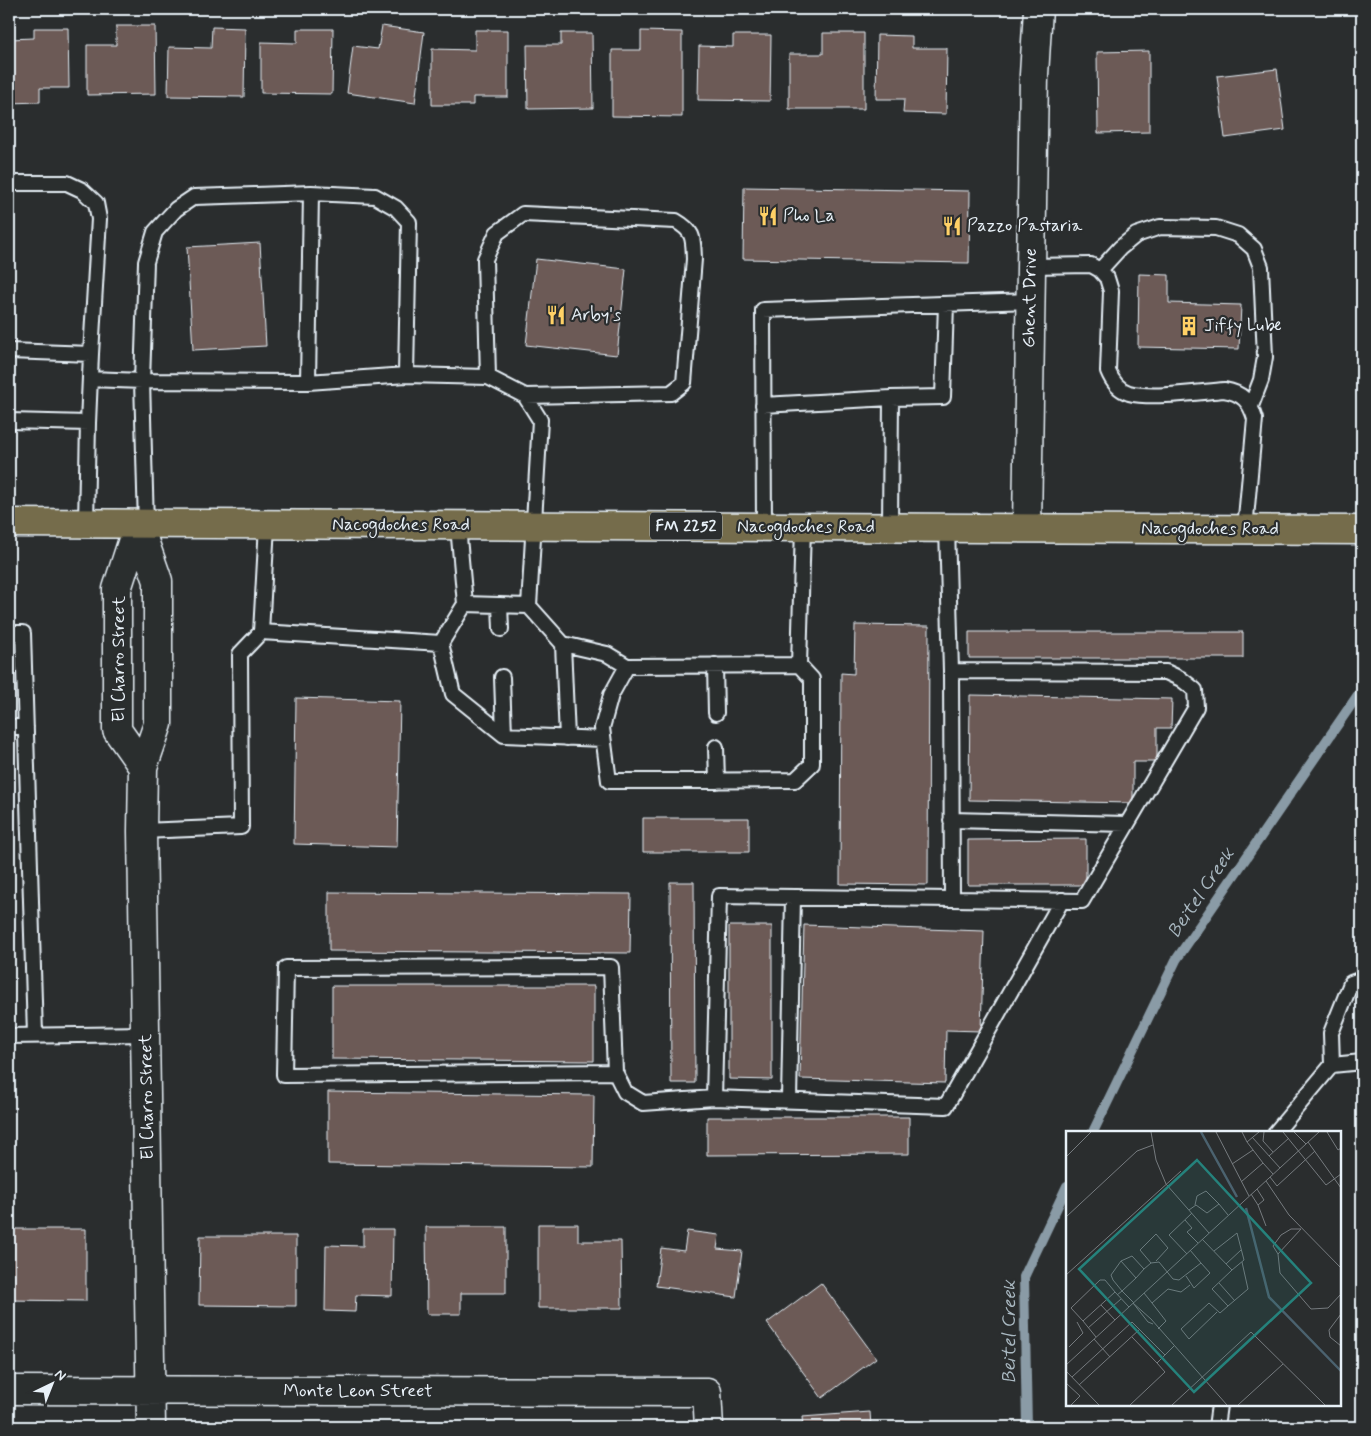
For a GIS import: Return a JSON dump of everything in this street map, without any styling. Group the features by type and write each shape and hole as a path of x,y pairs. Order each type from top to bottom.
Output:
{"main road":[{"name":"Nacogdoches Road","path":"9,523 1362,530"}],"street":[{"name":"Ghent Drive","path":"1027,527 1034,75 1038,9"},
{"name":"El Charro Street","path":"142,524 117,589 117,730 143,767"},
{"name":"El Charro Street","path":"142,524 158,581 158,724 143,767 142,831 151,1427"},
{"name":"Monte Leon Street","path":"9,1390 707,1392 709,1427"}],"lane":[{"path":"9,183 67,183 82,190 96,203 99,219 88,423 86,524"},
{"path":"142,524 142,382 146,262 155,232 176,208 194,197 311,193 375,196 396,208 409,222 406,375"},
{"path":"308,382 311,193"},
{"path":"90,378 142,382 308,382 406,375 488,377 525,396 671,393 684,383 694,259 693,238 687,227 676,220 523,214 496,233 485,259 488,377"},
{"path":"1100,270 1120,248 1136,235 1160,227 1216,228 1238,235 1254,249 1261,267 1265,357 1261,380 1252,406 1255,420 1245,529"},
{"path":"1031,266 1091,265 1100,270 1106,278 1111,291 1108,371 1112,381 1128,393 1153,395 1224,390 1233,392 1252,406"},
{"path":"764,526 763,310 1030,301"},
{"path":"763,405 943,397 946,304"},
{"path":"9,351 91,354"},
{"path":"525,396 540,420 529,606 563,644 607,654 627,666 799,664"},
{"path":"890,527 891,398"},
{"path":"9,421 88,423"},
{"path":"142,831 242,828 240,654 261,632 267,525"},
{"path":"458,526 465,604 441,643 453,694 504,735 603,739"},
{"path":"627,666 611,696 602,728 610,781 795,780 812,764 812,679 799,664 803,527"},
{"path":"947,527 951,671 952,899"},
{"path":"465,604 529,606"},
{"path":"500,605 501,629"},
{"path":"261,632 441,643"},
{"path":"9,633 23,633 35,1035"},
{"path":"563,644 567,738"},
{"path":"715,665 716,713"},
{"path":"714,1098 719,896 1082,901 1196,707 1195,690 1181,679 1166,672 951,671"},
{"path":"502,677 504,735"},
{"path":"9,726 26,727"},
{"path":"716,747 717,780"},
{"path":"951,820 1127,824"},
{"path":"789,1100 793,897"},
{"path":"615,1072 284,1075 286,968 611,967 615,1072 625,1092 643,1102 714,1098 946,1106 1062,900"},
{"path":"1277,1131 1332,1065 1331,1032 1351,983 1362,979"},
{"path":"9,1036 146,1034"},
{"path":"1332,1065 1362,1062"},
{"path":"1216,1427 1219,1406"}],"building":[{"path":"116,26 155,26 156,94 87,95 87,45 116,45"},
{"path":"382,26 424,32 415,103 347,93 353,46 378,49"},
{"path":"212,27 245,28 244,97 168,96 169,47 211,48"},
{"path":"34,28 68,28 69,88 40,88 40,102 9,103 9,39 34,38"},
{"path":"297,29 333,29 332,94 261,93 261,42 297,43"},
{"path":"475,30 508,30 508,97 473,97 473,105 432,105 432,49 475,50"},
{"path":"641,31 682,32 682,117 612,116 612,50 641,50"},
{"path":"561,33 592,33 593,108 528,109 527,45 561,45"},
{"path":"823,33 864,33 864,109 789,109 789,54 823,54"},
{"path":"733,35 771,35 770,101 698,100 699,46 733,47"},
{"path":"877,35 912,36 912,48 947,48 946,114 903,113 904,99 876,99"},
{"path":"1149,51 1149,132 1098,133 1097,52"},
{"path":"1277,69 1285,130 1225,138 1217,76"},
{"path":"744,187 970,191 969,263 743,259"},
{"path":"260,243 266,346 193,350 187,247"},
{"path":"536,259 626,269 617,355 526,345"},
{"name":"Jiffy Lube","path":"1139,274 1169,275 1169,303 1241,305 1239,349 1138,347"},
{"path":"855,625 929,626 928,885 840,884 841,673 854,674"},
{"path":"969,632 1243,632 1243,658 969,658"},
{"path":"970,695 1172,699 1171,728 1157,728 1157,762 1133,762 1133,803 969,800"},
{"path":"296,698 400,701 397,847 294,844"},
{"path":"643,818 749,818 749,852 643,852"},
{"path":"1086,839 1086,885 968,885 968,840"},
{"path":"670,882 694,882 695,1083 671,1083"},
{"path":"329,892 631,894 630,953 329,951"},
{"path":"804,925 984,931 981,1031 946,1030 945,1083 800,1079"},
{"path":"729,926 772,926 772,1080 729,1079"},
{"path":"332,986 594,986 594,1061 332,1059"},
{"path":"328,1092 594,1095 593,1167 328,1164"},
{"path":"707,1117 909,1117 909,1154 707,1155"},
{"path":"538,1224 578,1224 578,1241 621,1241 622,1308 538,1308"},
{"path":"426,1227 506,1227 506,1293 461,1293 461,1314 427,1314"},
{"path":"9,1229 86,1229 86,1301 9,1300"},
{"path":"363,1229 393,1229 392,1296 356,1295 355,1312 325,1311 326,1245 363,1246"},
{"path":"687,1231 719,1235 717,1249 742,1251 736,1297 656,1286 661,1248 684,1251"},
{"path":"200,1236 296,1236 296,1306 199,1305"},
{"path":"821,1283 876,1358 822,1398 767,1323"},
{"path":"870,1412 871,1427 803,1427 802,1417"}],"waterway":[{"name":"Beitel Creek","path":"1093,1131 1176,960 1362,689"},
{"name":"Beitel Creek","path":"1027,1427 1024,1277 1066,1188"}],"place":[{"name":"Pho La","path":"768,216"},
{"name":"Pazzo Pastaria","path":"952,226"},
{"name":"Arby's","path":"556,315"},
{"name":"Jiffy Lube","path":"1189,326"}]}
